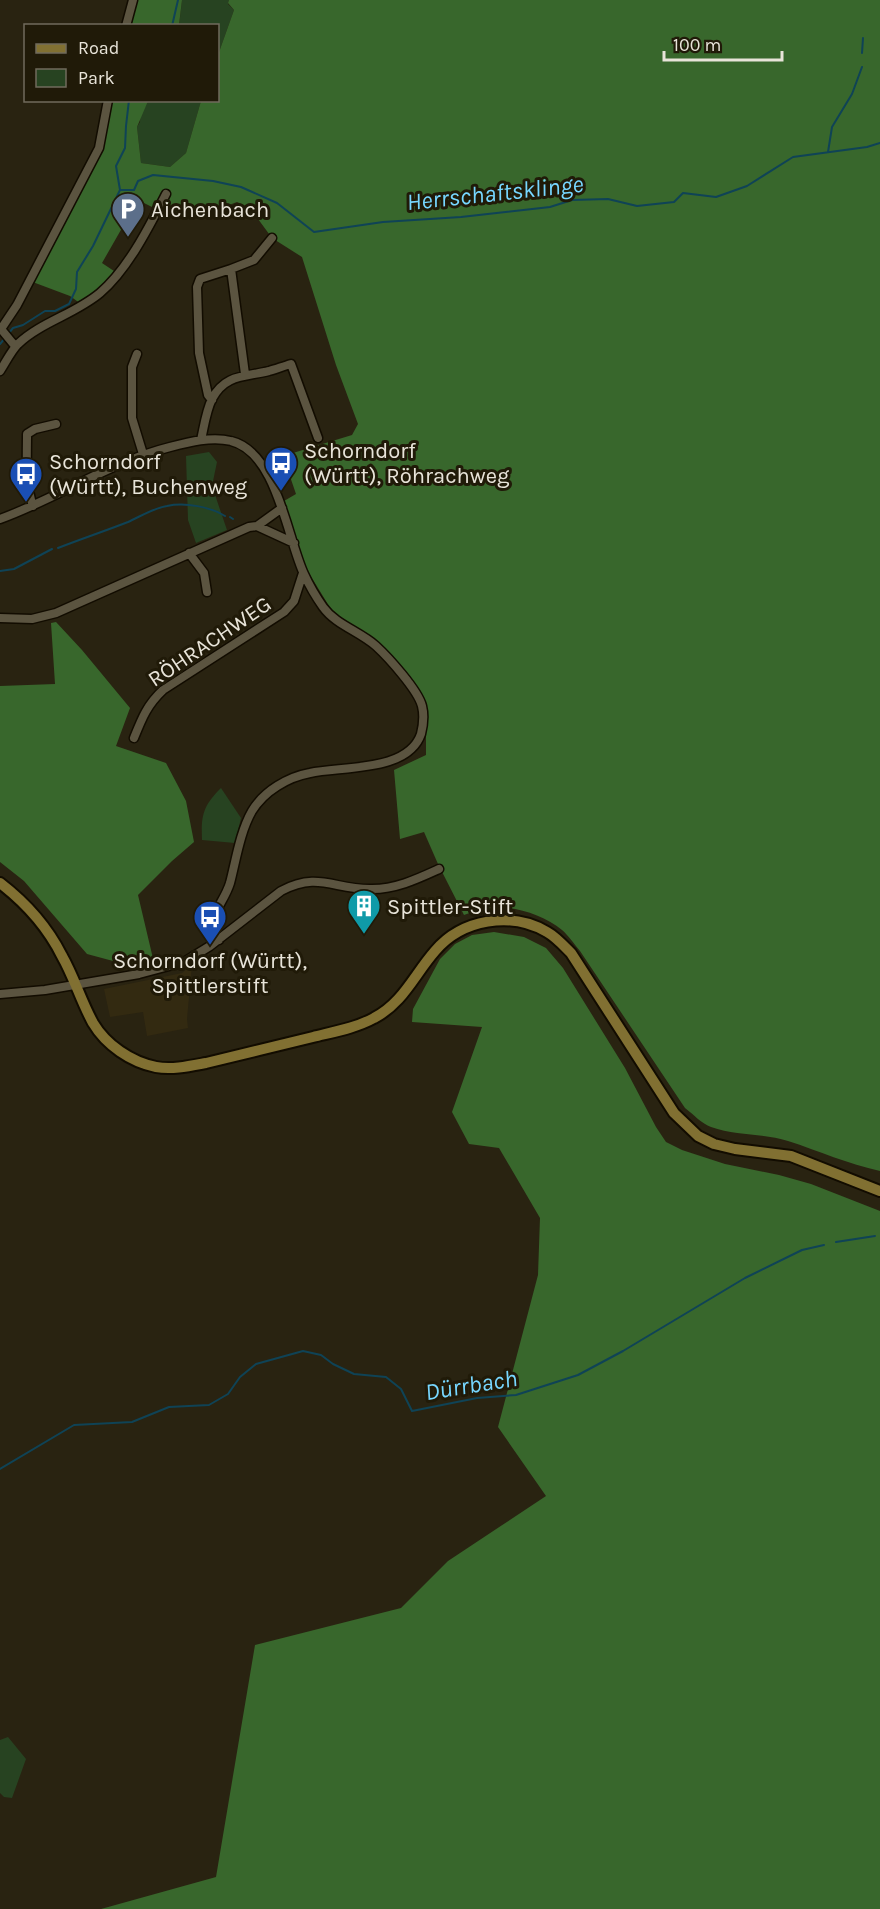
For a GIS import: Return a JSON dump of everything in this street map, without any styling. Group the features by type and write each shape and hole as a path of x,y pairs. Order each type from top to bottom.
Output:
{"main road":[{"path":"0,883 25,904 44,926 63,956 94,1024 115,1048 125,1055 156,1067 185,1067 347,1029 373,1019 393,1006 435,950 453,934 470,925 493,921 513,921 534,926 549,933 571,953 674,1113 698,1136 714,1144 735,1149 791,1156 880,1191"}],"street":[{"path":"127,24 133,0"},
{"path":"15,346 1,329 17,305 99,148 108,102"},
{"path":"0,371 15,346 25,338 84,305 109,285 125,265 166,194"},
{"path":"212,400 208,395 199,353 197,287 200,279 254,260 272,238"},
{"path":"231,269 244,374"},
{"path":"136,354 132,367 132,418 142,454"},
{"path":"201,440 212,400 221,386 244,374 267,371 291,364 318,438"},
{"path":"33,506 28,481 27,434 35,429 56,424"},
{"path":"0,519 33,506 142,454 201,440 232,441 244,447 258,460 277,494 303,573 322,606 332,617 375,645 416,693 422,706 423,720 421,733 409,752 383,763 309,773 285,782 264,797 253,810 247,821 228,889 212,920 214,932 219,940"},
{"path":"3,618 32,619 56,613 233,533 257,526 282,508"},
{"path":"257,526 294,543"},
{"path":"189,554 204,573 207,592"},
{"name":"RÖHRACHWEG","path":"134,738 152,700 163,690 284,612 294,600 303,573"},
{"path":"0,994 45,990 139,974 184,962 219,940 281,891 293,885 308,881 366,889 384,889 396,887 439,869"}],"shaded area":[{"path":"192,965 188,1028 147,1036 143,1012 110,1017 104,989 182,973"}],"green space":[{"path":"133,0 182,0 179,24 127,24"},
{"path":"182,0 229,0 228,4 234,10 219,52 219,24 179,24"},
{"path":"229,0 880,0 880,1171 788,1141 730,1132 704,1124 685,1108 580,951 564,932 531,913 504,907 492,907 464,915 424,832 400,839 394,770 426,755 426,711 411,678 381,646 332,611 307,570 284,501 296,494 283,456 352,435 358,424 336,365 302,257 272,238 250,208 237,202 195,218 156,209 138,200 102,263 117,273 81,304 70,296 30,281 99,148 108,102 148,102 137,127 141,163 170,167 186,153 201,102 219,102 219,52 234,10 228,3"},
{"path":"141,102 201,102 186,153 170,167 141,163 137,127 140,122"},
{"path":"209,452 217,462 212,486 227,530 196,543 188,520 186,456"},
{"path":"56,622 130,708 116,746 166,763 186,801 194,842 138,895 155,967 139,968 87,954 24,881 0,862 0,686 55,684 51,623"},
{"path":"221,788 241,818 235,843 202,840 204,811"},
{"path":"494,932 524,937 546,948 563,968 625,1068 666,1142 682,1150 725,1164 811,1184 880,1211 880,1909 101,1909 216,1877 255,1645 401,1608 448,1561 546,1496 498,1427 538,1275 540,1218 499,1148 469,1144 452,1112 482,1027 412,1022 413,1009 440,959 455,944 472,935"},
{"path":"8,1737 26,1759 12,1798 4,1797 0,1793 0,1740"}],"waterway":[{"name":"Aichenbach","path":"172,24 178,0"},
{"path":"862,53 863,38"},
{"path":"828,152 832,127 852,94 862,67"},
{"name":"Aichenbach","path":"0,344 13,328 23,325 45,311 55,311 69,304 76,289 77,272 93,246 120,190 116,166 125,148 129,102"},
{"name":"Herrschaftsklinge","path":"120,190 134,190 138,181 153,175 213,181 241,187 277,203 314,232 383,222 461,217 550,207 572,200 608,199 637,206 674,202 683,193 716,197 747,186 793,157 867,147 880,143"},
{"path":"58,548 167,506 198,506 225,516"},
{"path":"0,571 14,569 52,549"},
{"name":"Dürrbach","path":"836,1242 875,1236"},
{"name":"Dürrbach","path":"0,1469 74,1425 132,1422 169,1407 209,1405 228,1394 240,1377 256,1364 303,1351 321,1355 333,1364 354,1374 386,1377 401,1389 412,1411 477,1398 516,1395 578,1375 623,1351 745,1278 802,1250 824,1245"}],"place":[{"name":"Aichenbach","path":"128,238"},
{"name":"Schorndorf (Württ), Röhrachweg","path":"281,492"},
{"name":"Schorndorf (Württ), Buchenweg","path":"26,503"},
{"name":"Spittler-Stift","path":"364,935"},
{"name":"Schorndorf (Württ), Spittlerstift","path":"210,946"}]}
